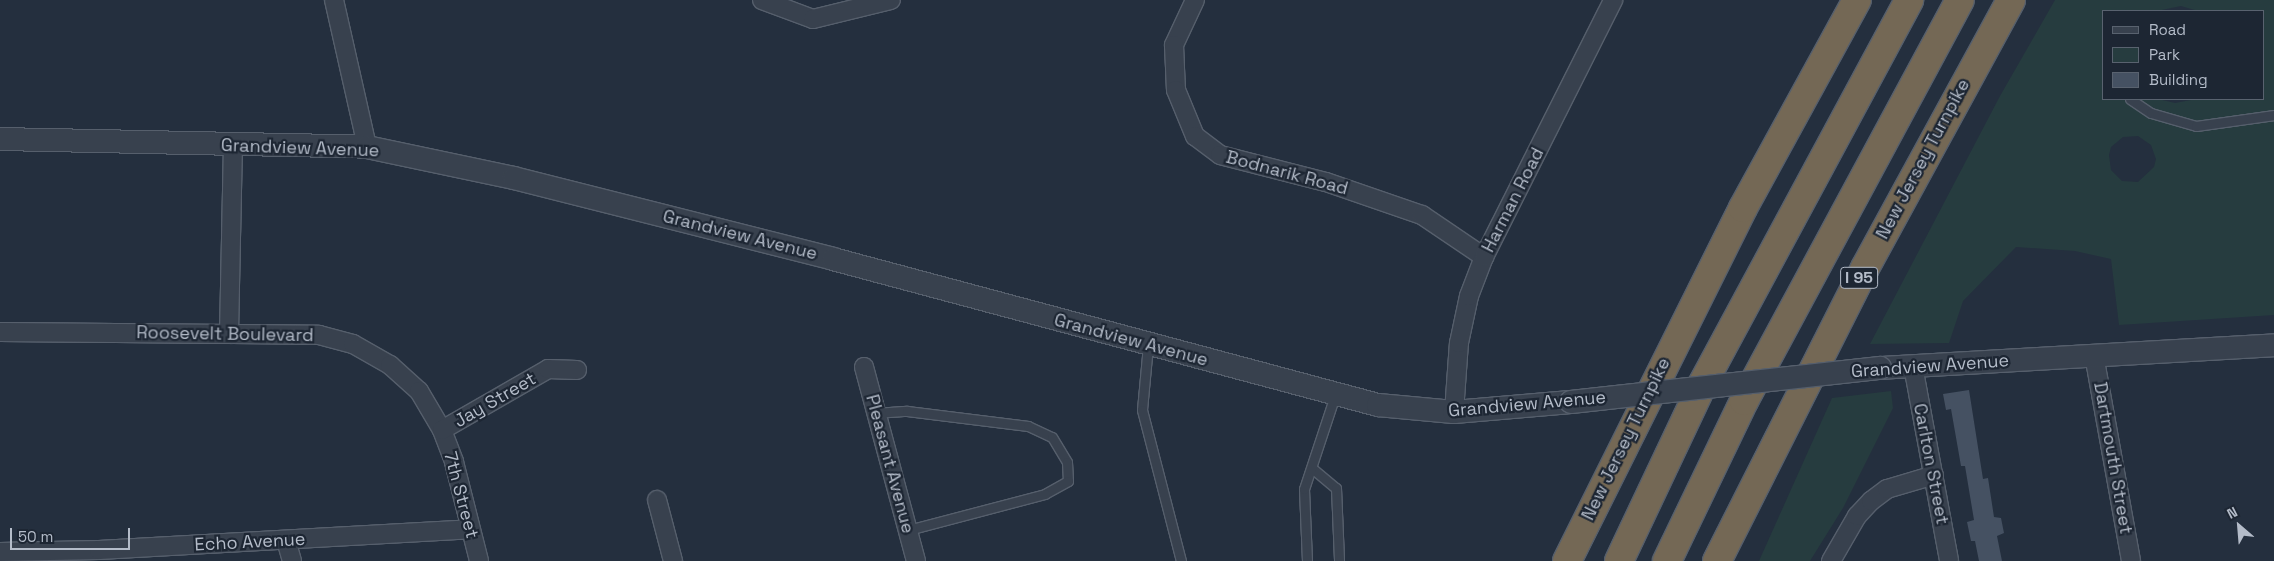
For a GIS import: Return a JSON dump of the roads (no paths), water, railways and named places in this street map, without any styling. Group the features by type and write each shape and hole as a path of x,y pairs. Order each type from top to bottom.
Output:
{"highway":[{"name":"New Jersey Turnpike","path":"1567,561 1734,225 1857,0"},
{"path":"1618,561 1704,383 1909,0"},
{"name":"I 95","path":"1667,561 1797,300 1960,0"},
{"name":"New Jersey Turnpike","path":"1717,561 1864,268 2011,0"}],"street":[{"path":"334,0 367,147"},
{"path":"762,0 813,19 892,0"},
{"name":"Bodnarik Road","path":"1195,0 1174,45 1176,90 1195,136 1220,155 1326,182 1422,214 1484,257"},
{"name":"Harman Road","path":"1454,412 1459,343 1469,296 1484,257 1613,0"},
{"name":"Grandview Avenue","path":"0,139 367,147 514,178 833,259 1148,345 1378,405 1454,412 1571,402 1880,368 2274,345"},
{"path":"229,334 233,145"},
{"name":"Roosevelt Boulevard","path":"0,332 319,335 353,344 390,365 419,391 442,430"},
{"name":"Dartmouth Street","path":"2094,355 2131,561"},
{"name":"Carlton Street","path":"1913,366 1949,561"},
{"name":"Pleasant Avenue","path":"864,367 916,561"},
{"name":"Jay Street","path":"442,430 548,369 577,370"},
{"name":"7th Street","path":"442,430 454,462 479,561"},
{"path":"1831,561 1857,516 1871,501 1887,488 1934,475"},
{"path":"657,500 673,561"},
{"name":"Echo Avenue","path":"0,552 100,556 286,540 470,529"},
{"path":"286,540 292,561"}],"lane":[{"path":"2132,100 2151,113 2196,126 2274,115"},
{"path":"1148,345 1142,410 1181,561"},
{"path":"1307,561 1304,489 1313,469 1335,394"},
{"path":"875,413 907,411 1028,426 1052,437 1067,462 1068,480 1045,494 908,530"},
{"path":"1313,469 1336,488 1339,561"}]}
